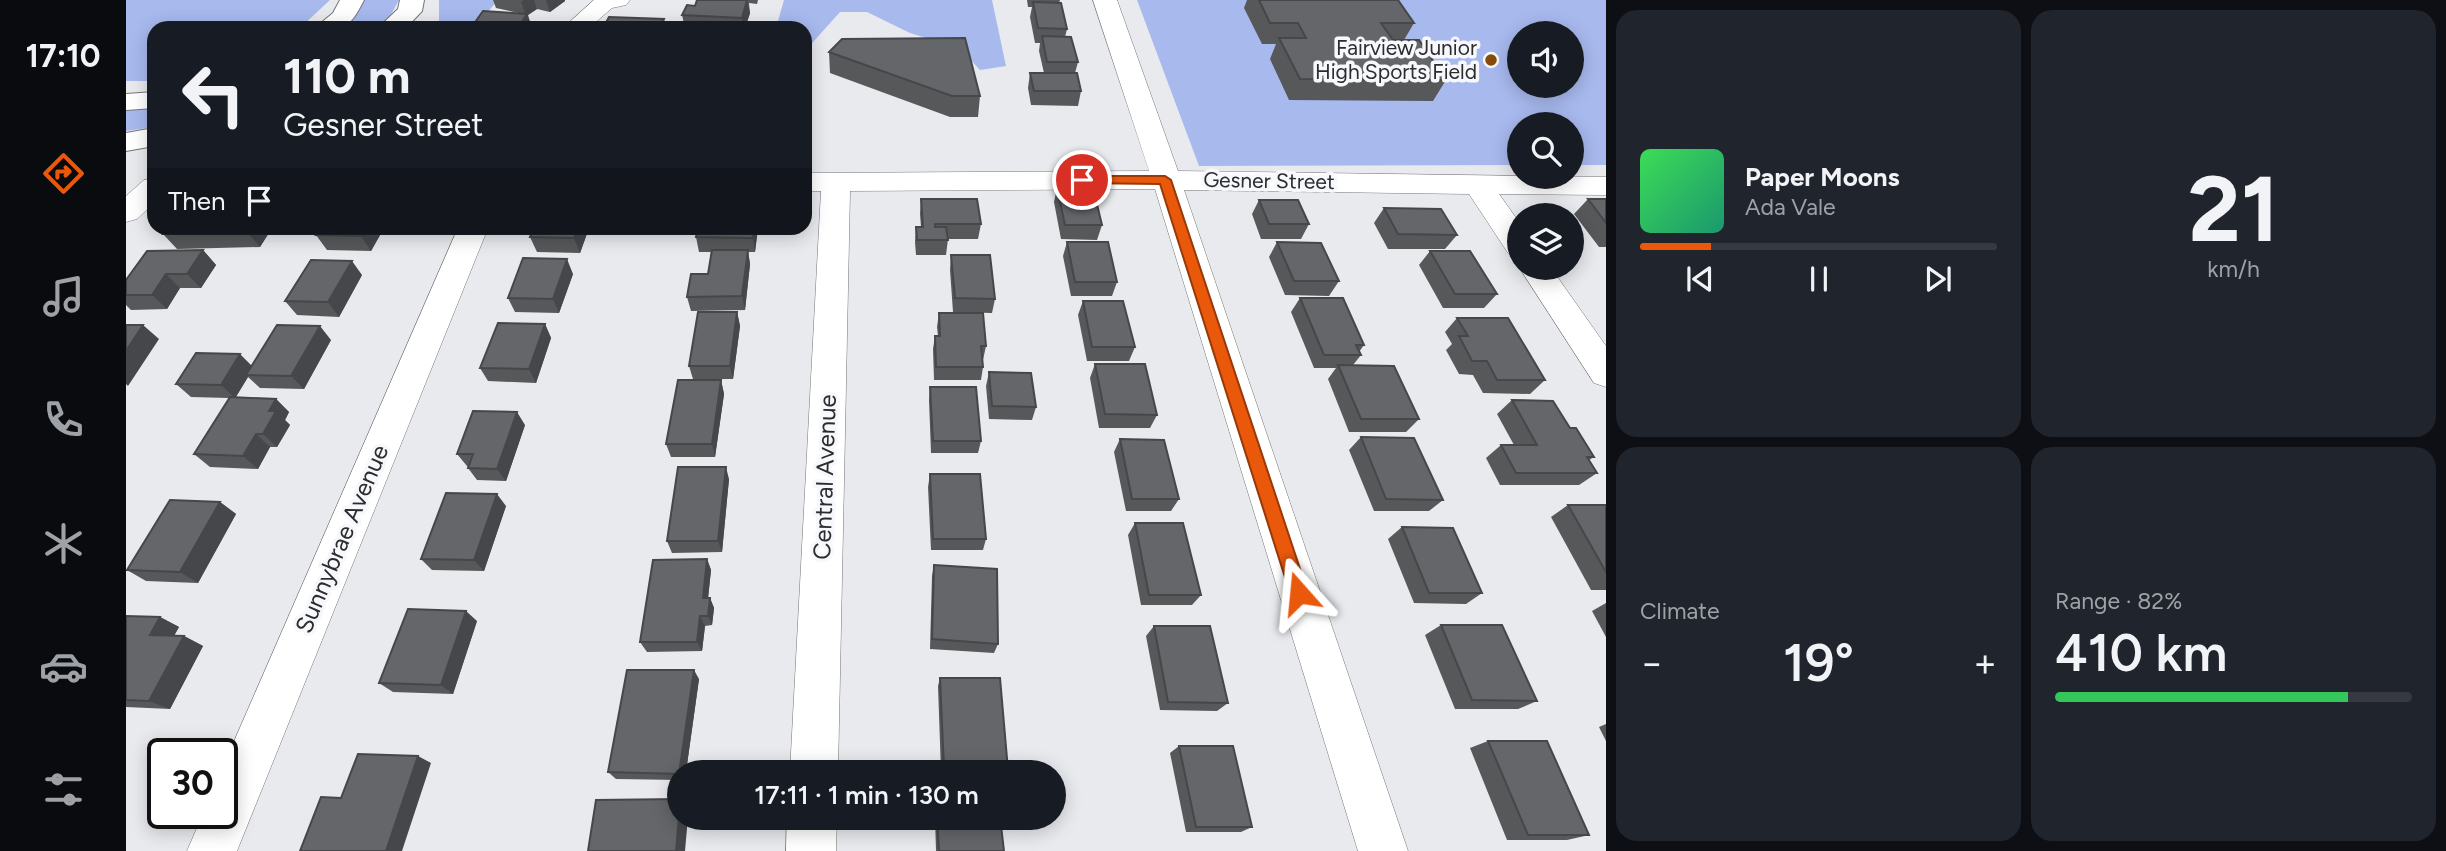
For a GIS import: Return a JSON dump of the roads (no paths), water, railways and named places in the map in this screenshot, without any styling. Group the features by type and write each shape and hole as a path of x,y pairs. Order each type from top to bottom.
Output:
{"highway":[{"path":"338,21 343,17 352,0"},
{"path":"399,21 410,11 412,0"},
{"path":"126,102 147,100"},
{"path":"126,142 147,138"}],"street":[{"path":"583,21 604,3 618,0"},
{"path":"1105,0 1383,851"},
{"name":"Gesner Street","path":"820,182 1165,180 1606,186"},
{"name":"Central Avenue","path":"814,760 820,182"},
{"path":"1478,185 1507,227"},
{"path":"126,212 147,193"},
{"name":"Sunnybrae Avenue","path":"212,851 470,235"},
{"path":"1542,280 1606,373"},
{"path":"811,851 812,830"}],"place":[{"name":"Fairview Junior High Sports Field","path":"1491,60"}]}
